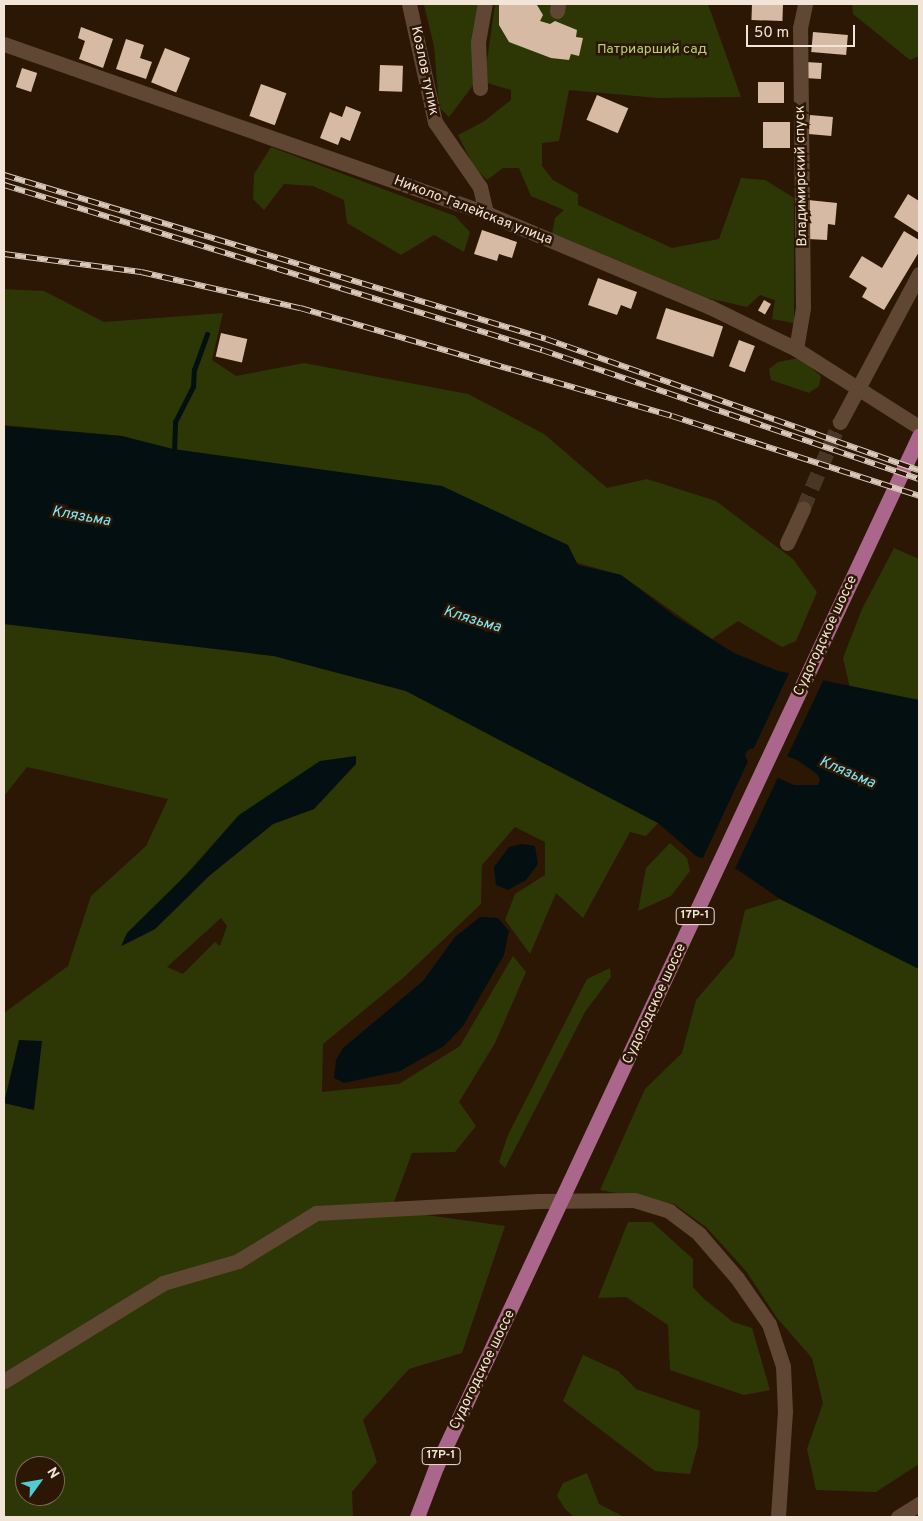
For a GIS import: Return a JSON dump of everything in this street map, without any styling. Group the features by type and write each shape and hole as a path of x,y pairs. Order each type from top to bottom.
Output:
{"main road":[{"name":"Судогодское шоссе","path":"417,1517 436,1467 471,1397 919,436"}],"street":[{"name":"Козлов тупик","path":"409,4 435,122 480,187 486,213"},
{"path":"480,88 478,42 485,4"},
{"name":"Владимирский спуск","path":"796,348 803,308 800,28 805,4"},
{"name":"Николо-Галейская улица","path":"4,44 486,213 710,307 796,348 919,427"},
{"path":"840,422 856,388 919,274"},
{"path":"788,543 803,509"},
{"path":"4,1381 163,1283 238,1261 316,1213 539,1201 634,1200 669,1211 699,1234 737,1278 769,1324 783,1366 785,1410 778,1517"},
{"path":"898,1517 919,1504"}],"green space":[{"path":"490,4 474,84 449,117 439,107 434,46 424,5"},
{"name":"Патриарший сад","path":"495,4 708,4 741,97 658,98 569,90 559,141 542,143 542,166 553,180 578,194 578,205 672,248 719,239 741,178 765,180 794,198 794,323 772,319 775,300 760,295 747,307 707,298 552,233 555,218 564,210 531,196 519,168 503,168 487,180 474,167 458,135 483,122 511,100 511,90 484,82"},
{"path":"852,4 919,4 919,56 910,60 853,14"},
{"path":"271,147 455,216 470,232 464,252 434,235 401,255 347,223 344,200 313,186 284,184 264,210 253,199 254,174"},
{"path":"4,289 44,291 104,322 223,313 212,360 236,376 304,363 468,394 544,434 607,488 647,479 716,501 793,559 817,592 796,641 782,647 738,621 712,639 621,575 122,436 4,425"},
{"path":"799,358 821,376 819,386 809,393 771,380 769,369 778,362"},
{"path":"894,548 919,559 919,700 850,688 843,658 862,609"},
{"path":"4,624 274,656 406,691 658,823 646,836 630,832 583,918 556,893 530,954 505,920 515,894 545,875 545,842 515,827 482,865 481,904 403,978 323,1044 322,1092 399,1084 460,1046 513,956 526,972 495,1043 459,1102 476,1126 455,1152 412,1153 391,1210 505,1226 462,1353 409,1369 363,1420 377,1462 352,1492 353,1517 4,1517 4,1103 34,1110 4,1099 4,1013 68,966 91,896 146,846 168,799 27,767 4,796","holes":["314,809 273,824 209,876 155,929 122,946 239,815","221,918 227,926 220,946 215,942 183,974 167,967"]},
{"path":"670,843 687,858 690,871 671,896 638,911 646,868"},
{"path":"780,899 919,969 919,1464 876,1492 816,1490 807,1449 823,1403 812,1358 777,1318 746,1271 706,1227 674,1204 600,1190 645,1089 682,1053 696,1000 734,956 745,910"},
{"path":"610,968 611,977 585,1012 505,1168 499,1162 508,1135 587,979"},
{"path":"628,1222 652,1222 693,1259 693,1287 703,1298 733,1322 752,1328 770,1390 744,1395 670,1370 668,1325 626,1297 598,1298"},
{"path":"583,1355 618,1371 636,1389 700,1411 698,1445 690,1474 655,1471 563,1401"},
{"path":"587,1473 599,1504 624,1517 574,1517 565,1509 557,1496 563,1483"}],"water":[{"name":"Клязьма","path":"4,426 122,436 173,449 442,486 568,545 578,565 621,575 676,617 734,653 778,671 919,700 919,969 780,899 738,870 696,856 658,823 406,691 274,656 4,624","holes":["759,746 797,760 817,774 820,780 818,785 794,785 749,765 745,755 748,750"]},
{"path":"356,756 356,764 314,809 273,824 209,876 155,929 121,946 127,933 193,868 239,815 320,761"},
{"path":"522,844 535,846 538,864 526,880 508,890 496,885 494,867 509,847"},
{"path":"480,917 498,918 509,931 504,955 463,1026 444,1046 400,1071 344,1083 334,1078 336,1060 343,1048 423,981 455,937"},
{"path":"19,1040 42,1041 34,1110 4,1103"}],"pier":[{"path":"790,671 824,679 786,759 759,749 753,750"},
{"path":"749,759 751,763 779,775 734,871 702,860"}],"building":[{"path":"499,4 537,5 543,15 540,21 550,24 555,21 577,30 576,37 583,38 579,56 571,54 569,60 551,58 509,42 499,25"},
{"path":"752,4 783,5 782,21 751,20"},
{"path":"81,27 113,39 103,68 79,59 85,41 78,38"},
{"path":"813,32 848,35 846,55 811,52"},
{"path":"126,39 144,45 140,58 152,62 146,79 116,69"},
{"path":"165,48 190,58 176,92 151,82"},
{"path":"806,62 822,63 821,79 805,78"},
{"path":"380,65 403,66 402,92 379,91"},
{"path":"22,68 37,73 31,92 16,87"},
{"path":"758,82 784,82 784,103 758,103"},
{"path":"261,84 286,93 275,125 249,116"},
{"path":"597,95 628,108 618,133 586,120"},
{"path":"346,106 361,112 350,141 341,137 338,145 320,138 330,112 342,117"},
{"path":"810,115 833,117 831,136 808,134"},
{"path":"763,122 790,122 790,148 763,148"},
{"path":"908,194 919,201 919,233 894,217"},
{"path":"808,200 837,203 835,225 828,224 827,240 808,239"},
{"path":"482,230 517,242 512,258 499,254 497,261 474,254"},
{"path":"904,231 919,240 919,252 884,310 862,297 867,288 849,277 862,256 882,268"},
{"path":"598,278 637,292 631,309 621,305 617,315 588,305"},
{"path":"764,300 771,304 765,314 758,310"},
{"path":"666,308 723,327 713,357 656,338"},
{"path":"221,333 247,339 242,362 216,356"},
{"path":"739,340 755,346 745,372 729,366"}],"waterway":[{"path":"174,453 175,422 193,387 194,370 207,334"}],"tunnel":[{"path":"803,509 840,422"}],"railway":[{"path":"4,175 546,339 919,470"},
{"path":"4,185 542,350 919,479"},
{"path":"4,254 141,272 300,308 672,416 919,496"}]}
